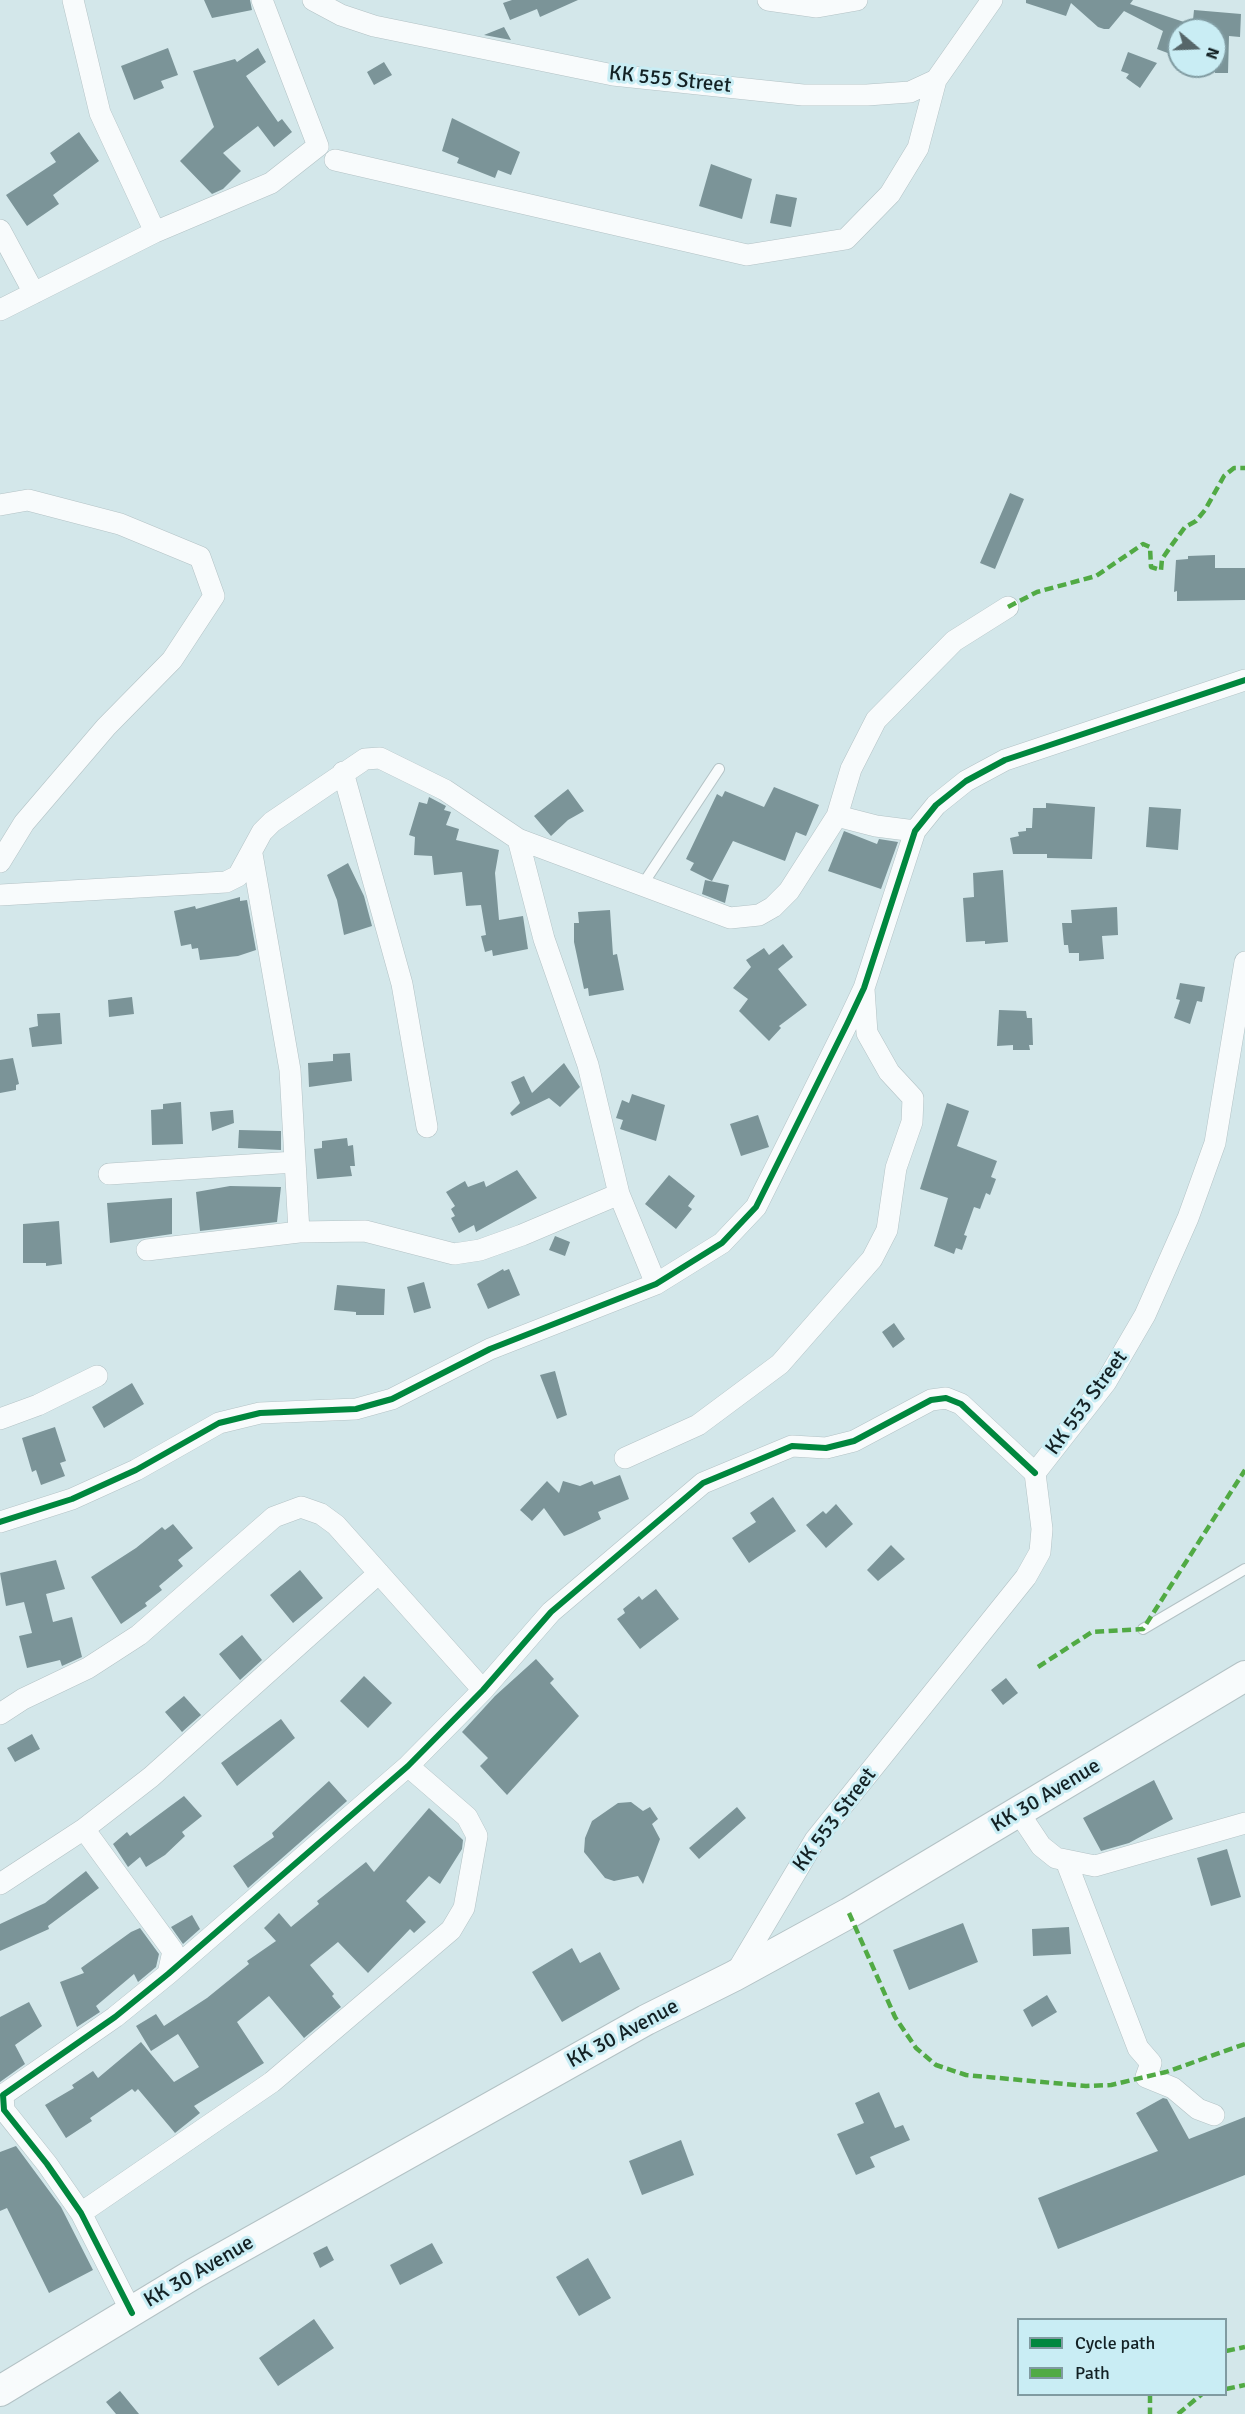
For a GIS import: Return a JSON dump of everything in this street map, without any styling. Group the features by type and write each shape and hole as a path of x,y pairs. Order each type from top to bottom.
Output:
{"main road":[{"name":"KK 30 Avenue","path":"0,2391 195,2273 626,2032 734,1976 1019,1813 1245,1676"}],"street":[{"path":"73,0 100,113 155,232"},
{"path":"0,310 155,232 271,183 318,146 262,0"},
{"name":"KK 555 Street","path":"314,0 341,15 374,26 613,75 803,95 910,92 936,80"},
{"path":"768,0 817,8 857,0"},
{"path":"335,160 747,255 846,239 890,194 918,148 936,80 992,0"},
{"path":"0,230 34,293"},
{"path":"0,505 28,500 120,525 200,557 214,596 172,660 106,727 24,824 0,862"},
{"path":"0,895 226,882 238,876 262,832 272,822 343,772 365,759 380,758 445,790 518,838 643,884 669,897 730,918 759,915 773,907 789,891 837,816 851,769 876,720 954,641 1008,607"},
{"path":"0,1522 72,1499 136,1470 219,1423 260,1413 356,1409 392,1399 490,1349 656,1284 722,1244 756,1207 864,988 915,831 936,805 966,781 1005,760 1245,680"},
{"path":"343,772 402,984 427,1127"},
{"path":"837,816 876,826 915,831"},
{"path":"518,838 544,939 588,1065 619,1194 656,1284"},
{"path":"252,854 290,1070 299,1232"},
{"name":"KK 553 Street","path":"734,1976 814,1840 1026,1577 1040,1552 1035,1473 1106,1382 1145,1315 1188,1218 1215,1143 1245,962"},
{"path":"625,1458 698,1425 780,1364 872,1259 886,1230 896,1168 912,1122 913,1098 889,1072 867,1033 864,988"},
{"path":"109,1174 295,1162"},
{"path":"147,1250 299,1232 365,1230 454,1254 480,1250 522,1235 619,1194"},
{"path":"0,1419 38,1405 97,1376"},
{"path":"132,2313 81,2213 47,2164 3,2110 3,2095 115,2017 168,1974 408,1766 483,1690 551,1612 704,1483 792,1446 826,1448 854,1441 931,1400 946,1398 961,1404 1035,1473"},
{"path":"0,1714 23,1699 88,1668 139,1635 274,1517 301,1507 321,1514 336,1525 483,1690"},
{"path":"0,1884 84,1829 151,1777 379,1573"},
{"path":"81,2213 272,2082 451,1930 464,1908 477,1836 467,1817 408,1766"},
{"path":"1019,1813 1041,1846 1056,1858 1095,1866 1245,1823"},
{"path":"84,1829 173,1950 168,1974"},
{"path":"1066,1861 1138,2048 1151,2063 1146,2077 1173,2088 1198,2109 1214,2115"}],"lane":[{"path":"643,884 719,769"},
{"path":"1143,1629 1245,1569"}],"building":[{"path":"204,0 250,0 252,10 212,18"},
{"path":"512,0 578,0 540,17 537,9 510,20 503,3"},
{"path":"1026,0 1133,0 1130,4 1172,18 1167,18 1167,53 1157,49 1163,31 1124,11 1109,29 1104,29 1098,27 1071,3 1066,16 1026,3"},
{"path":"1194,10 1241,14 1240,37 1229,36 1228,73 1227,18 1193,18"},
{"path":"504,27 511,40 484,35"},
{"path":"168,48 178,75 161,81 164,88 134,100 121,66"},
{"path":"258,48 266,62 246,76 278,122 282,119 292,132 274,147 258,126 223,153 241,171 223,189 212,194 180,161 214,127 193,71 235,59 237,62"},
{"path":"1128,52 1157,63 1140,88 1126,78 1129,74 1121,71"},
{"path":"384,62 392,75 374,85 367,72"},
{"path":"452,118 520,152 511,175 498,170 495,178 457,163 459,158 442,151"},
{"path":"79,132 99,161 53,195 59,204 27,226 6,195 56,162 50,153"},
{"path":"711,164 752,179 742,219 699,206"},
{"path":"776,194 797,198 791,227 770,223"},
{"path":"1010,493 1024,499 995,569 980,563"},
{"path":"1215,555 1215,568 1245,568 1245,600 1177,601 1177,591 1174,592 1176,560 1188,559 1188,556"},
{"path":"774,787 819,805 806,836 796,832 785,861 733,841 712,881 690,870 694,863 686,859 717,794 722,797 725,791 764,807"},
{"path":"568,789 584,811 568,820 551,836 534,816"},
{"path":"429,797 446,806 444,810 451,812 446,825 459,829 456,840 499,850 495,873 499,920 523,916 528,949 493,956 492,950 485,952 481,936 486,935 481,905 466,906 462,872 434,875 432,856 414,855 415,837 409,835 419,802 427,804"},
{"path":"1046,803 1095,807 1092,859 1047,858 1047,854 1013,854 1010,838 1019,836 1018,832 1026,831 1026,828 1032,828 1033,808 1046,808"},
{"path":"1149,807 1181,809 1178,850 1146,847"},
{"path":"844,831 877,844 879,839 898,842 881,889 828,871"},
{"path":"348,863 364,896 372,926 344,935 337,900 327,875"},
{"path":"1003,870 1008,942 985,944 985,941 966,942 963,898 974,897 973,873"},
{"path":"705,880 729,885 725,903 702,894"},
{"path":"240,897 240,901 247,900 256,950 238,956 200,960 198,948 192,949 191,944 181,946 174,911 195,906 196,909"},
{"path":"1117,907 1118,935 1102,936 1104,959 1079,961 1079,953 1069,953 1068,945 1064,945 1062,923 1072,923 1071,910"},
{"path":"610,910 613,955 617,954 624,990 589,996 588,988 584,989 574,942 574,923 579,923 578,912"},
{"path":"783,944 793,957 778,969 807,1005 779,1026 781,1028 769,1041 739,1011 748,999 733,988 751,967 746,960 764,948 769,955"},
{"path":"1180,983 1205,987 1202,1002 1197,1001 1190,1024 1174,1018 1180,1000 1176,999"},
{"path":"132,997 134,1014 109,1017 108,1000"},
{"path":"999,1010 1026,1011 1027,1018 1032,1018 1033,1045 1029,1045 1030,1050 1013,1050 1013,1045 997,1046"},
{"path":"60,1013 62,1044 32,1047 29,1028 38,1026 37,1014"},
{"path":"350,1053 352,1081 309,1087 308,1063 333,1061 333,1054"},
{"path":"13,1058 19,1084 16,1085 16,1090 0,1093 0,1060"},
{"path":"564,1063 580,1087 560,1107 549,1098 512,1116 510,1113 520,1103 511,1082 524,1076 532,1093"},
{"path":"632,1094 665,1105 656,1141 620,1129 623,1120 616,1118 622,1100 629,1103"},
{"path":"181,1102 183,1144 152,1145 151,1110 163,1109 163,1104"},
{"path":"947,1103 969,1111 957,1146 997,1161 991,1177 996,1179 990,1195 986,1193 980,1209 974,1207 964,1235 967,1236 962,1250 956,1248 954,1254 934,1246 948,1198 920,1189"},
{"path":"233,1110 234,1123 212,1131 210,1112"},
{"path":"758,1115 769,1147 741,1156 730,1124"},
{"path":"239,1130 281,1131 281,1150 238,1148"},
{"path":"347,1138 348,1146 353,1145 355,1166 350,1166 352,1176 317,1179 314,1149 322,1148 322,1141"},
{"path":"517,1170 537,1198 476,1232 474,1225 459,1233 451,1218 455,1216 451,1209 455,1206 446,1192 465,1181 468,1187 484,1181 486,1187"},
{"path":"669,1175 695,1196 688,1206 692,1209 676,1229 645,1204"},
{"path":"230,1186 281,1187 277,1222 200,1231 196,1192"},
{"path":"172,1198 172,1234 110,1243 107,1203"},
{"path":"59,1221 62,1264 46,1266 46,1263 23,1263 23,1224"},
{"path":"555,1236 570,1242 565,1256 549,1250"},
{"path":"503,1269 504,1271 509,1269 520,1295 488,1309 477,1284"},
{"path":"424,1282 431,1308 414,1313 407,1287"},
{"path":"337,1285 385,1289 384,1315 356,1315 356,1312 334,1310"},
{"path":"894,1323 905,1339 893,1348 882,1332"},
{"path":"555,1371 567,1415 557,1419 540,1375"},
{"path":"132,1383 144,1404 104,1428 92,1407"},
{"path":"55,1427 66,1461 60,1463 65,1476 41,1485 36,1470 32,1472 22,1438"},
{"path":"620,1475 629,1499 598,1512 601,1519 564,1536 544,1508 532,1521 520,1510 547,1481 559,1493 563,1481 580,1486 592,1481 594,1485"},
{"path":"773,1497 796,1531 749,1563 732,1538 756,1522 750,1513"},
{"path":"836,1504 853,1524 826,1548 806,1525 823,1511 826,1514"},
{"path":"173,1524 193,1548 178,1560 183,1566 159,1586 162,1590 145,1603 147,1606 121,1624 91,1577 136,1548 162,1527 165,1530"},
{"path":"891,1545 905,1559 878,1581 867,1570"},
{"path":"56,1560 65,1589 46,1594 53,1622 72,1617 82,1657 62,1666 60,1660 27,1668 19,1636 32,1633 24,1602 6,1606 0,1573"},
{"path":"300,1570 323,1598 293,1623 270,1595"},
{"path":"656,1589 679,1619 640,1649 617,1619 625,1613 623,1609 639,1596 642,1600"},
{"path":"242,1635 262,1660 240,1680 219,1654"},
{"path":"536,1659 554,1679 550,1683 579,1716 507,1795 480,1766 488,1758 462,1732 495,1696"},
{"path":"364,1676 392,1703 368,1728 340,1701"},
{"path":"1006,1678 1018,1693 1003,1705 991,1690"},
{"path":"184,1696 201,1715 182,1732 165,1712"},
{"path":"281,1719 295,1738 237,1786 221,1763"},
{"path":"32,1734 40,1749 15,1762 7,1748"},
{"path":"1154,1780 1173,1819 1129,1843 1101,1851 1083,1818"},
{"path":"329,1781 347,1801 248,1888 233,1866 274,1837 272,1833"},
{"path":"184,1796 202,1816 182,1832 185,1836 165,1855 146,1867 140,1857 128,1867 113,1844 127,1832 130,1836"},
{"path":"631,1802 643,1811 650,1807 658,1819 652,1824 660,1839 643,1884 638,1876 614,1881 605,1878 584,1852 585,1838 592,1821 618,1803"},
{"path":"737,1807 746,1818 699,1859 689,1848"},
{"path":"429,1808 463,1840 462,1849 440,1884 429,1876 406,1901 426,1922 414,1933 410,1929 368,1973 338,1942 310,1965 334,1994 332,1996 341,2007 304,2038 269,1996 237,2022 264,2063 194,2106 200,2113 175,2133 138,2089 135,2092 132,2089 90,2118 92,2121 66,2138 45,2105 74,2088 72,2085 93,2071 98,2078 141,2042 174,2082 199,2067 178,2034 151,2051 136,2026 156,2014 164,2026 207,1998 249,1964 247,1961 276,1941 264,1928 279,1913 291,1927 319,1904 317,1901 366,1862 374,1872"},
{"path":"1227,1849 1241,1897 1211,1906 1197,1858"},
{"path":"86,1871 99,1888 48,1926 49,1929 0,1951 0,1924 45,1903"},
{"path":"192,1915 200,1929 183,1944 171,1927"},
{"path":"963,1923 978,1962 909,1990 893,1950"},
{"path":"1069,1927 1071,1954 1033,1956 1032,1929"},
{"path":"140,1928 159,1954 156,1967 138,1982 134,1974 96,2006 100,2012 77,2027 60,1982 84,1973 81,1968"},
{"path":"572,1948 580,1963 600,1952 620,1989 562,2022 532,1972"},
{"path":"1047,1995 1057,2012 1032,2027 1023,2010"},
{"path":"29,2002 42,2026 15,2045 25,2064 0,2082 0,2017"},
{"path":"879,2092 895,2128 903,2125 910,2140 870,2157 875,2167 856,2175 837,2134 864,2123 855,2103"},
{"path":"1163,2098 1167,2099 1189,2139 1245,2117 1245,2175 1058,2249 1038,2198 1158,2151 1136,2113"},
{"path":"681,2140 694,2175 642,2195 629,2161"},
{"path":"16,2146 61,2207 93,2270 49,2293 7,2208 0,2211 0,2152"},
{"path":"432,2243 443,2263 400,2285 390,2265"},
{"path":"327,2246 334,2260 320,2268 313,2253"},
{"path":"588,2258 611,2298 579,2316 556,2277"},
{"path":"314,2319 334,2348 278,2386 259,2358"},
{"path":"120,2391 139,2414 116,2414 106,2402"}],"marked path":[{"path":"1008,607 1037,592 1096,576 1143,544 1150,547 1151,567 1161,570 1162,559 1185,527 1196,521 1205,510 1224,476 1234,468 1245,468"},
{"path":"1038,1667 1092,1632 1143,1629 1245,1470"},
{"path":"849,1913 895,2017 916,2048 936,2065 966,2075 1086,2086 1111,2085 1166,2072 1245,2044"},
{"path":"1227,2351 1245,2347"},
{"path":"1227,2389 1245,2385"},
{"path":"1150,2396 1150,2414"},
{"path":"1178,2414 1200,2396"}],"cycle path":[{"path":"0,1522 72,1499 136,1470 219,1423 260,1413 356,1409 392,1399 490,1349 656,1284 722,1243 756,1207 847,1024 864,988 915,831 936,805 966,781 1005,760 1245,680"},
{"path":"132,2313 81,2213 47,2164 4,2110 3,2095 115,2017 168,1974 408,1766 483,1690 551,1612 703,1483 792,1446 826,1448 854,1441 931,1400 946,1398 961,1404 1035,1473"}]}
